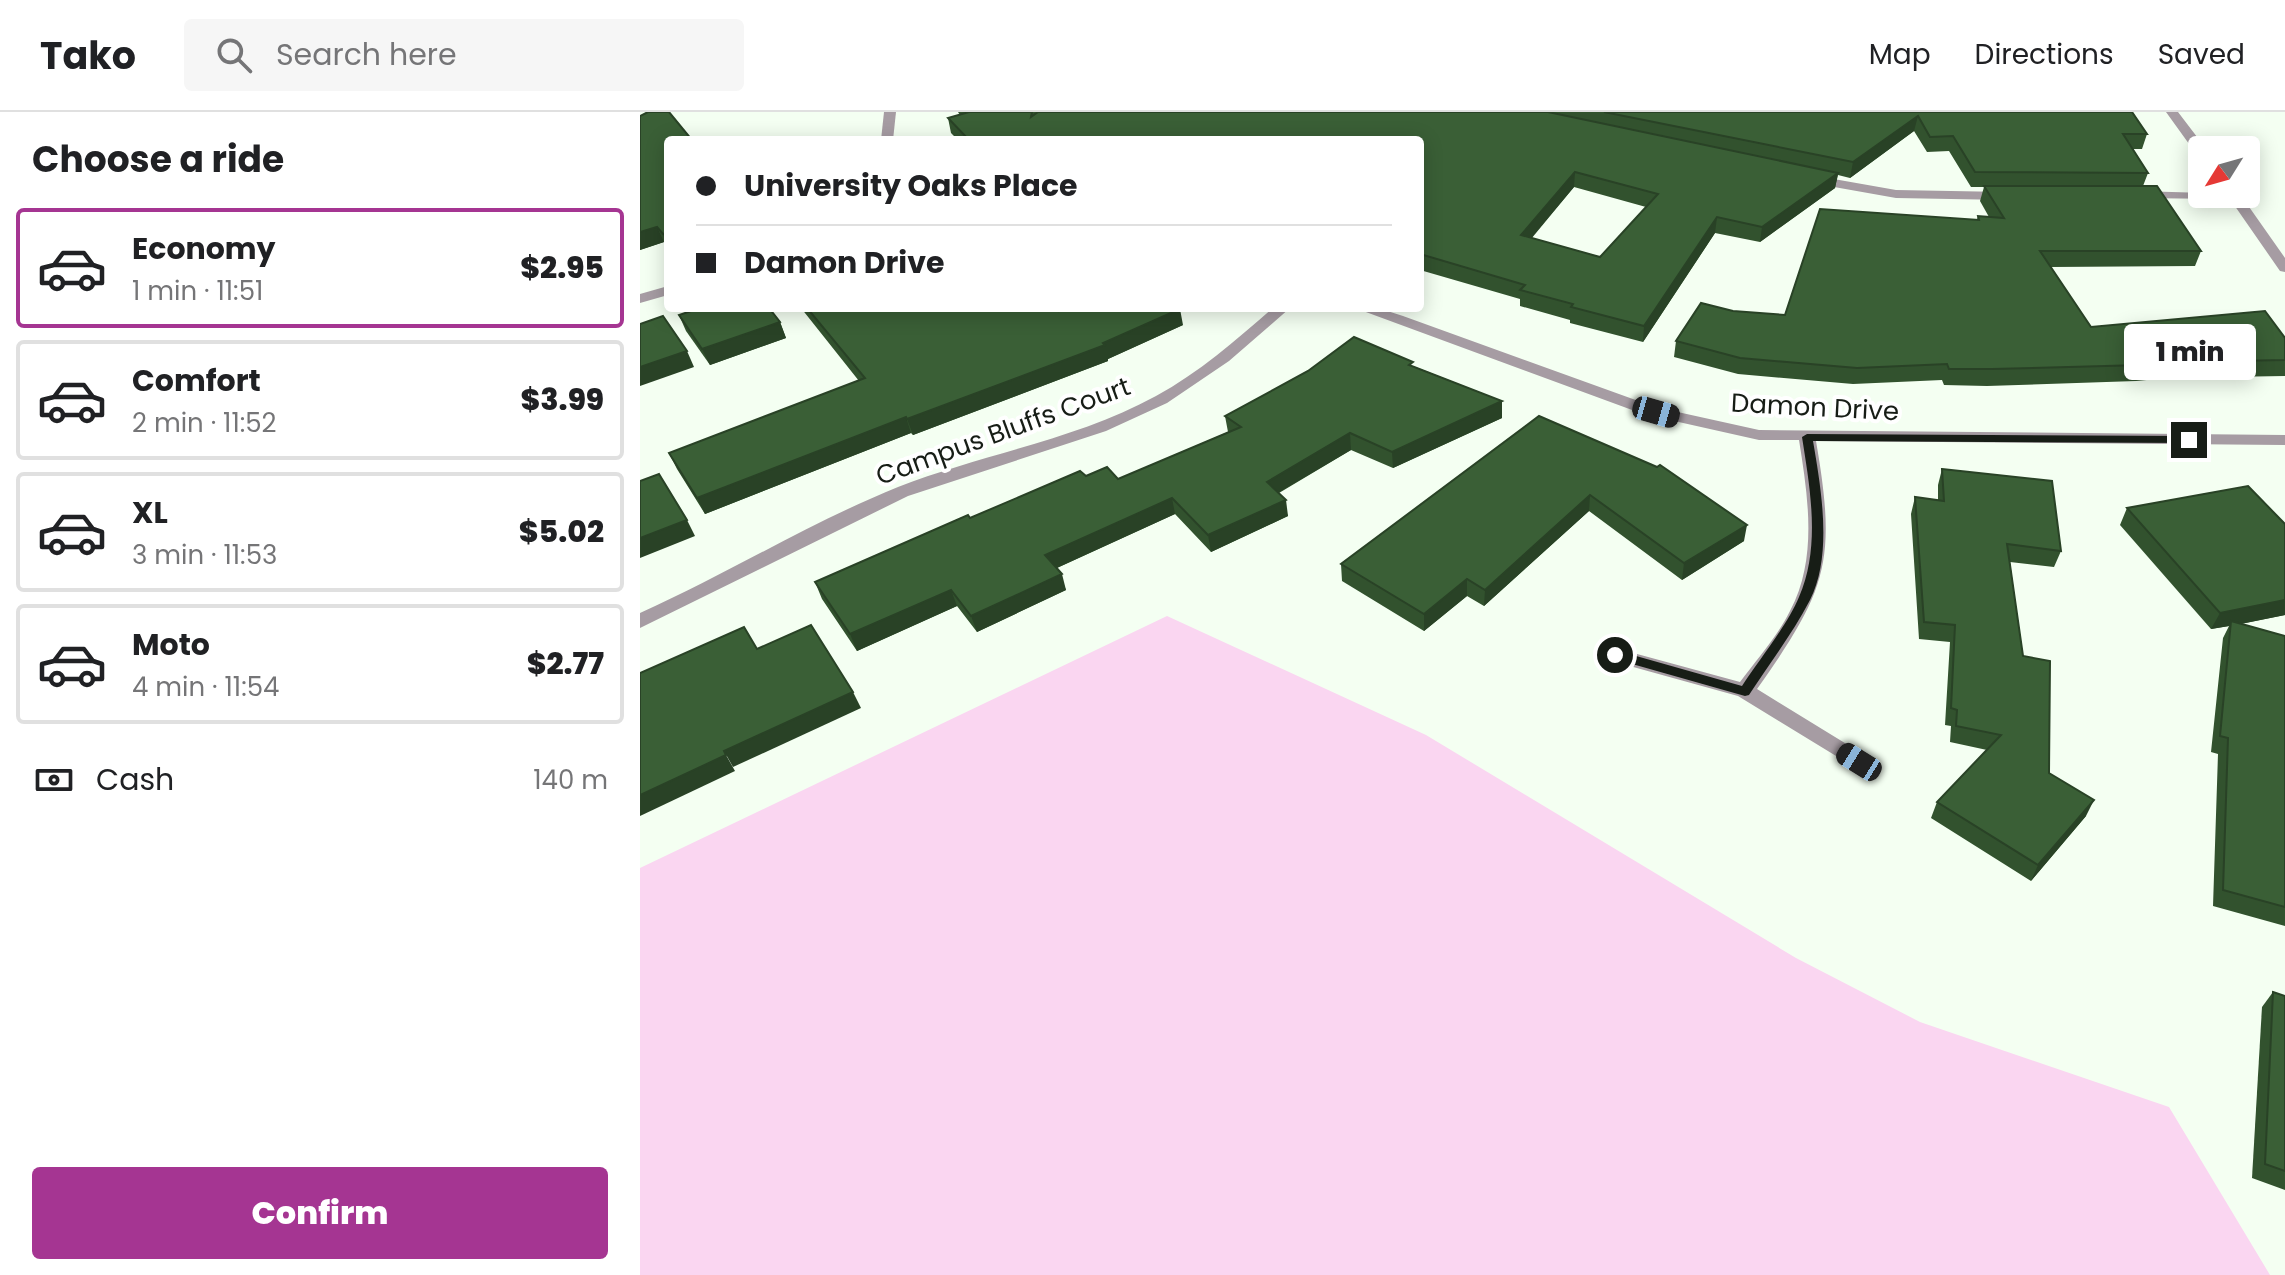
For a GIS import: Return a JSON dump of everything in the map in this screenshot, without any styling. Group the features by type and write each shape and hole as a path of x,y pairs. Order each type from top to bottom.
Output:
{"street":[{"path":"887,136 890,112"},
{"path":"2172,112 2190,136"},
{"path":"1792,175 1896,194 2022,196"},
{"path":"2128,195 2188,195"},
{"path":"2242,208 2285,268"},
{"path":"640,299 664,291"},
{"name":"Campus Bluffs Court","path":"640,621 901,492 950,473 1119,419 1159,401 1233,352 1278,312"},
{"name":"Damon Drive","path":"1376,312 1443,333 1635,406 1678,419 1759,435 2285,440"},
{"path":"1745,691 1805,597 1814,560 1817,527 1817,498 1807,437"},
{"path":"1615,655 1745,691 1859,762"}],"shaded area":[{"path":"1167,616 1426,735 1796,958 1920,1022 2169,1107 2270,1275 640,1275 640,868"}],"building":[{"path":"648,112 669,112 689,136 664,136 663,234 657,227 640,232 640,116"},
{"path":"969,112 1032,112 1031,117 1038,112 1548,112 1838,173 1762,227 1717,217 1644,326 1571,307 1573,304 1520,290 1525,285 1424,255 1424,136 965,136 948,118","holes":["1575,172 1658,194 1600,257 1521,235"]},
{"path":"1604,112 2132,112 2147,134 2123,134 2148,173 1975,172 1953,136 1930,137 1918,116 1853,162"},
{"path":"1984,186 2157,186 2201,251 2040,251 2091,327 2265,311 2285,338 2285,360 2231,361 2228,357 2142,365 1949,369 1947,364 1857,368 1740,358 1676,341 1701,303 1733,311 1785,315 1820,209 1979,220 1978,216 2004,218"},
{"path":"688,312 772,312 780,322 702,349 679,315"},
{"path":"810,312 1173,312 1103,343 1105,345 906,417 697,498 669,453 865,378"},
{"path":"663,316 687,351 640,367 640,324"},
{"path":"1354,337 1413,362 1409,365 1502,401 1392,452 1350,433 1267,482 1286,500 1208,535 1172,498 1045,555 1062,574 971,616 951,590 850,634 815,582 968,515 970,518 1080,471 1086,476 1107,467 1118,479 1241,427 1225,416 1308,371"},
{"path":"1539,416 1657,467 1660,465 1747,525 1684,563 1590,495 1485,590 1467,579 1424,614 1341,564"},
{"path":"1942,469 2052,481 2061,551 2007,544 2023,656 2050,661 2049,773 2094,800 2038,865 1937,802 2001,735 1956,726 1957,710 1951,708 1955,625 1924,622 1915,497 1944,501"},
{"path":"659,474 687,520 640,538 640,481"},
{"path":"2248,486 2285,524 2285,600 2220,613 2127,508"},
{"path":"2231,621 2285,636 2285,907 2223,890 2228,738 2220,736"},
{"path":"811,625 853,692 724,751 726,755 640,795 640,673 744,627 757,649"},
{"path":"2273,992 2285,996 2285,1171 2265,1164"}],"route":[{"path":"1615,655 1745,691 1780,641 1805,597 1814,560 1817,527 1817,498 1807,437 2189,440"}]}
